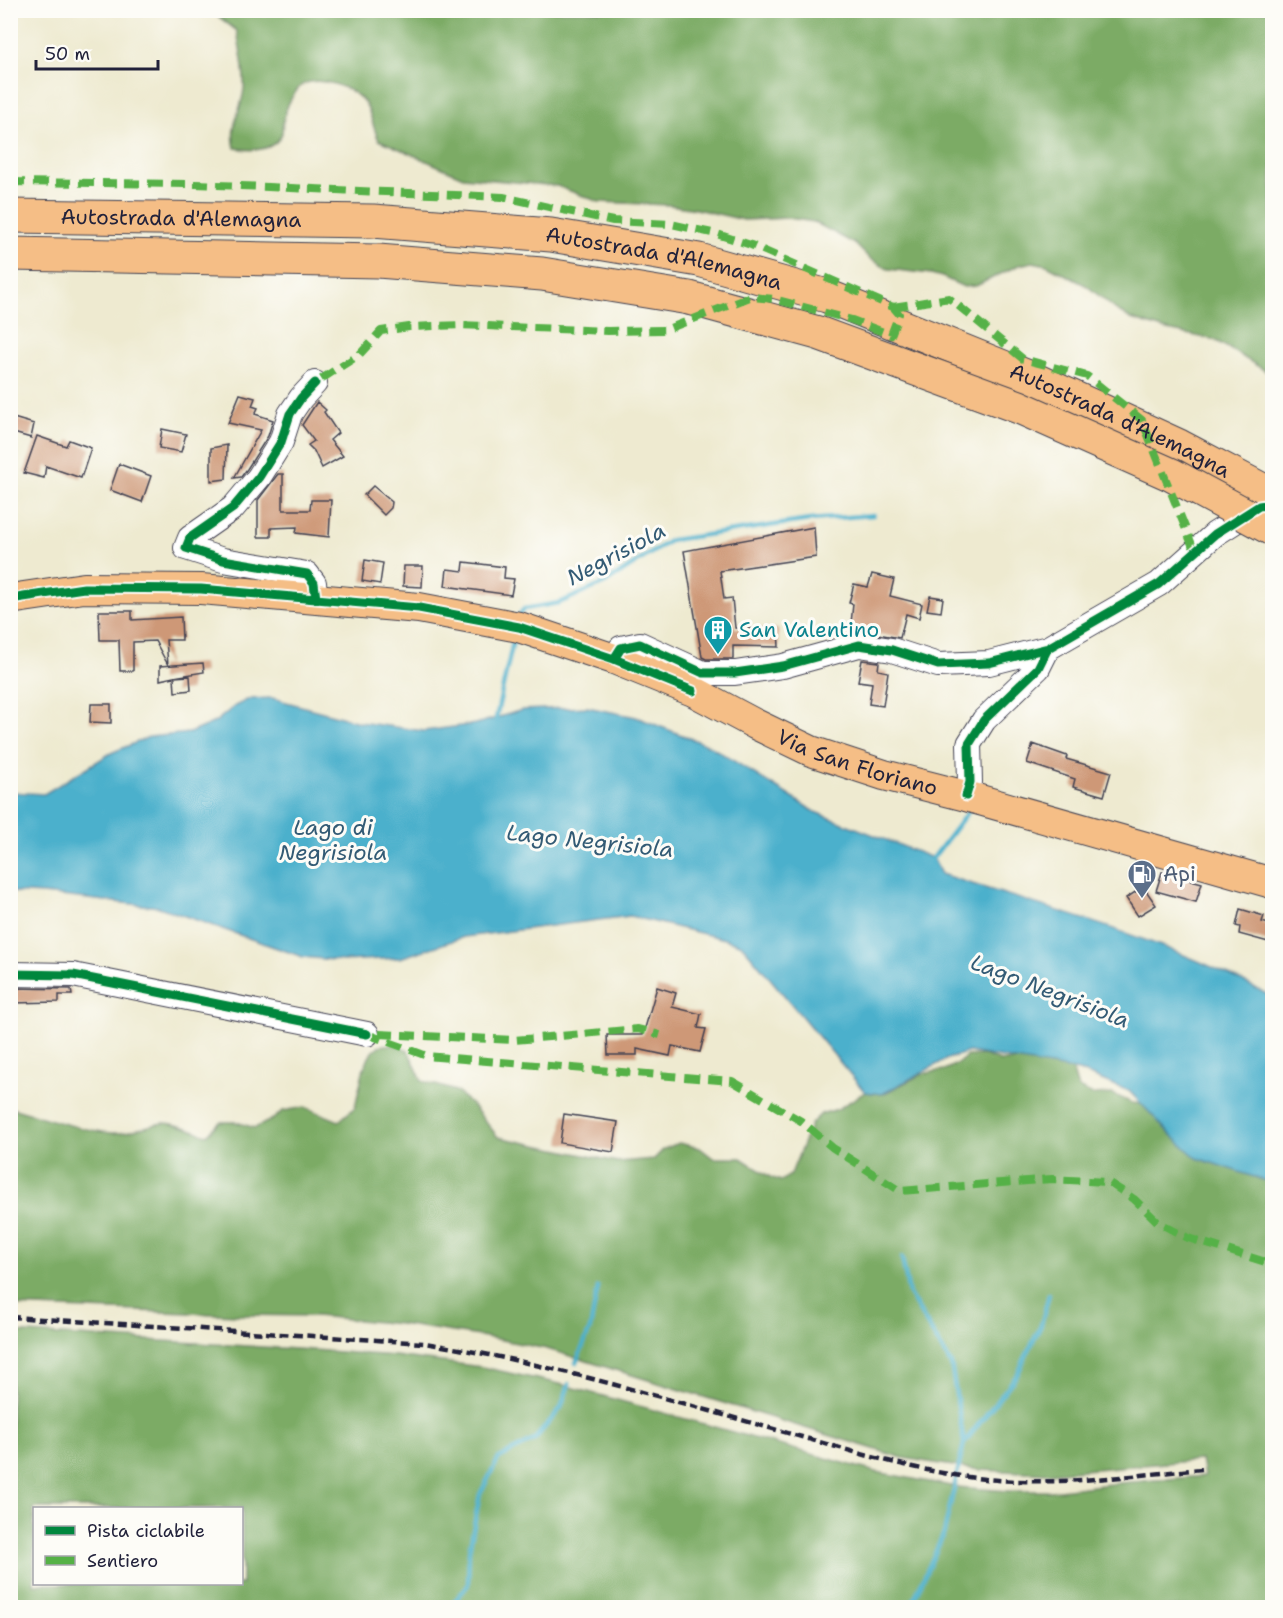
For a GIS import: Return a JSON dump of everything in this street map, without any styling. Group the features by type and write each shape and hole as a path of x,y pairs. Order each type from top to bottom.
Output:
{"highway":[{"name":"Autostrada d'Alemagna","path":"10,216 373,221 551,235 699,260 827,296 1033,379 1179,447 1272,495"},
{"name":"Autostrada d'Alemagna","path":"10,254 378,261 542,274 689,298 819,333 1020,407 1172,475 1272,529"}],"main road":[{"name":"Via San Floriano","path":"10,599 84,588 201,589 419,608 516,627 614,659 693,691 811,751 884,775 1272,883"}],"street":[{"path":"315,383 290,414 281,442 259,477 233,508 190,538 186,548 223,560 307,573 314,583 315,599"},
{"path":"614,659 621,648 640,644 703,673 735,673 783,666 859,645 892,650 938,665 989,663 1048,648 1159,584 1215,534 1259,506 1272,504"},
{"path":"966,796 970,782 969,744 984,720 1038,668 1048,648"},
{"path":"10,974 73,975 367,1034"}],"green space":[{"path":"211,11 1272,11 1272,375 1215,340 1163,329 1131,319 1087,286 1047,265 1033,262 1019,265 976,286 964,287 931,274 888,269 870,259 855,244 814,222 788,218 744,220 669,205 599,202 557,186 463,177 379,140 366,105 354,93 334,84 313,82 298,89 287,109 282,135 272,145 254,150 235,148 235,125 244,88 241,52 237,31"},
{"path":"391,1044 408,1050 422,1081 456,1091 473,1106 498,1137 618,1162 654,1159 664,1149 679,1143 700,1148 713,1158 741,1158 770,1177 781,1181 791,1174 811,1124 821,1114 838,1109 865,1092 883,1094 922,1074 944,1070 967,1056 984,1055 1000,1061 1012,1061 1026,1057 1071,1065 1078,1088 1093,1095 1113,1094 1132,1103 1151,1104 1272,1163 1272,1607 11,1607 11,1332 395,1356 482,1367 560,1384 876,1472 957,1487 1051,1491 1204,1476 1201,1460 1048,1473 979,1470 903,1458 547,1349 400,1324 316,1316 11,1306 11,1108 74,1126 113,1133 168,1123 207,1135 220,1122 236,1122 255,1128 283,1111 305,1107 339,1121 355,1107 364,1067 372,1052 379,1046"}],"water":[{"name":"Lago di Negrisiola","path":"272,698 359,722 424,731 476,724 522,710 587,707 636,717 710,746 815,812 933,858 941,874 1110,928 1193,959 1233,977 1272,997 1272,1183 1197,1158 1172,1136 1129,1091 1079,1071 969,1052 947,1059 882,1094 865,1092 742,945 630,916 464,937 400,958 343,961 303,957 159,907 11,892 11,792 44,794 111,753 149,737 189,733 215,722 235,706 249,699"}],"building":[{"path":"240,394 255,398 252,406 258,408 255,414 273,420 268,436 247,469 241,477 234,478 261,430 228,423"},
{"path":"317,402 326,410 324,412 338,433 330,440 343,456 322,468 314,451 308,445 314,441 302,425"},
{"path":"10,417 34,424 31,438 10,432"},
{"path":"162,429 186,434 181,452 159,448"},
{"path":"37,436 66,446 69,440 91,448 81,478 46,466 44,478 24,473"},
{"path":"227,445 226,479 211,481 211,448"},
{"path":"119,464 151,476 142,502 110,490"},
{"path":"278,474 283,474 283,510 310,510 311,500 331,500 329,537 296,533 297,527 271,528 271,537 258,537 258,500"},
{"path":"373,486 392,502 391,508 384,515 364,495"},
{"path":"814,527 816,557 720,571 724,599 732,598 735,628 778,629 779,647 733,646 733,659 702,657 684,551"},
{"path":"365,560 383,563 380,584 362,581"},
{"path":"464,562 505,567 504,578 514,579 511,595 445,586 447,569 463,571"},
{"path":"404,566 423,566 422,587 403,586"},
{"path":"872,574 894,579 890,596 922,604 919,618 906,614 900,638 861,631 850,633 853,604 849,603 854,584 868,587"},
{"path":"930,596 943,598 941,612 927,610"},
{"path":"99,611 132,611 132,620 181,617 182,640 166,640 168,665 155,641 133,642 133,671 120,671 119,640 100,640"},
{"path":"862,660 879,662 878,670 888,672 883,706 869,704 872,683 858,681"},
{"path":"203,663 204,672 160,680 160,666"},
{"path":"190,676 191,690 175,692 174,677"},
{"path":"91,704 111,704 111,723 90,722"},
{"path":"1033,744 1067,756 1066,759 1111,772 1104,796 1073,787 1075,779 1027,763"},
{"path":"1162,872 1202,883 1196,902 1156,891"},
{"path":"1140,889 1145,889 1156,905 1138,916 1126,898"},
{"path":"1240,909 1264,916 1262,922 1272,925 1272,943 1239,934 1240,927 1236,926"},
{"path":"657,987 676,993 672,1007 701,1014 698,1028 706,1029 700,1052 672,1046 670,1056 637,1049 637,1055 608,1055 607,1035 643,1035"},
{"path":"10,988 71,989 72,995 59,995 59,1002 10,1003"},
{"path":"564,1114 618,1122 613,1152 560,1143"}],"waterway":[{"name":"Negrisiola","path":"519,615 524,609 559,603 605,583 671,540 810,520 873,515"},
{"name":"Negrisiola","path":"496,718 514,637"},
{"path":"933,858 970,809"},
{"path":"902,1258 909,1294 951,1364 964,1443"},
{"path":"576,1363 590,1329 598,1287"},
{"path":"910,1608 944,1533 964,1443 1017,1375 1041,1325 1049,1294"},
{"path":"449,1608 468,1585 469,1551 480,1494 499,1458 534,1440 561,1408 569,1384"}],"railway":[{"path":"10,1317 424,1343 558,1370 875,1458 925,1470 976,1478 1061,1481 1202,1469"}],"marked path":[{"path":"10,182 195,184 503,197 613,221 671,224 717,234 751,245 893,307 899,314 891,335 852,320 774,299 750,297 665,330 608,331 461,325 409,327 381,331 359,355 315,383"},
{"path":"893,307 949,298 1023,359 1087,376 1142,420 1195,552"},
{"path":"379,1034 515,1040 638,1029 660,1035"},
{"path":"367,1034 427,1056 732,1081 801,1121 833,1148 900,1191 1052,1179 1108,1182 1134,1199 1159,1223 1188,1238 1272,1264"}],"cycle path":[{"path":"315,383 290,414 281,442 259,477 233,508 190,538 186,548 223,560 307,574 314,583 316,599"},
{"path":"614,659 621,648 640,644 703,673 735,673 783,666 859,645 892,650 938,665 989,663 1048,648 1159,584 1215,534 1259,506 1272,504"},
{"path":"10,599 84,588 201,589 419,608 519,627 614,659 693,691"},
{"path":"966,796 970,782 969,744 984,720 1038,668 1048,648"},
{"path":"10,974 73,975 367,1034"}],"place":[{"name":"San Valentino","path":"718,656"},
{"name":"Api","path":"1142,900"}],"water label":[{"name":"Lago Negrisiola","path":"590,841"},
{"name":"Lago Negrisiola","path":"1050,991"}]}
